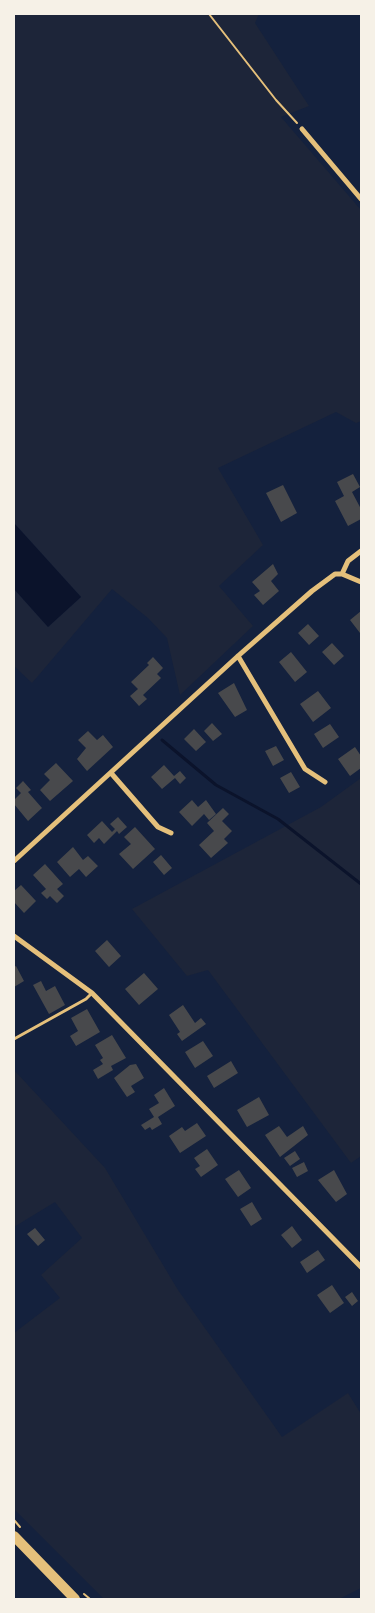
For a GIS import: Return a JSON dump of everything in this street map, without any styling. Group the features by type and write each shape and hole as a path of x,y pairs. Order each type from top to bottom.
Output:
{"main road":[{"path":"14,1536 75,1599"}],"street":[{"path":"302,129 361,199"},
{"path":"342,574 348,561 361,550"},
{"path":"14,861 238,656 312,591 335,574 342,574 361,582"},
{"path":"238,656 305,768 324,782"},
{"path":"111,773 158,827 171,833"},
{"path":"14,936 92,993 361,1267"}],"lane":[{"path":"14,1039 86,999 92,993"}],"path":[{"path":"209,14 276,100 302,129"}],"shaded area":[{"path":"14,14 259,14 255,23 309,106 281,117 361,210 361,421 356,423 336,412 218,468 263,545 219,586 253,626 180,695 167,638 148,618 112,589 32,683 14,666 14,589 48,627 81,597 14,523"},
{"path":"14,523 81,597 48,627 14,589"},
{"path":"361,778 361,1156 351,1163 208,970 187,976 132,909 321,807"},
{"path":"14,1070 105,1168 178,1290 282,1437 348,1393 361,1414 361,1588 339,1599 104,1599 14,1509 14,1333 60,1298 41,1275 82,1238 55,1202 14,1227"}],"building":[{"path":"353,474 360,487 352,492 361,509 361,519 348,526 335,501 344,496 337,482"},
{"path":"283,485 297,513 281,522 266,493"},
{"path":"273,564 278,574 271,581 279,591 263,605 254,595 260,591 252,582"},
{"path":"361,611 361,632 360,633 350,620"},
{"path":"308,624 319,636 309,645 298,633"},
{"path":"332,643 344,656 334,665 322,652"},
{"path":"291,652 307,672 295,682 279,662"},
{"path":"153,657 163,668 157,674 161,678 143,695 147,699 139,706 130,696 138,689 131,682 149,665 147,663"},
{"path":"234,683 247,710 235,717 218,693"},
{"path":"318,691 331,708 313,722 300,704"},
{"path":"212,723 222,734 213,741 204,731"},
{"path":"330,724 339,737 323,748 314,734"},
{"path":"194,729 206,742 196,751 184,739"},
{"path":"88,731 97,740 103,735 113,747 87,771 77,759 86,748 78,740"},
{"path":"276,746 284,760 273,766 265,751"},
{"path":"355,747 361,756 361,768 350,776 338,759"},
{"path":"56,763 73,781 50,801 40,790 50,780 44,774"},
{"path":"164,765 174,776 180,771 186,778 180,784 175,778 162,789 151,777"},
{"path":"291,772 300,787 289,793 280,778"},
{"path":"23,781 31,790 28,792 42,808 28,821 14,804 14,800 21,793 16,788"},
{"path":"192,800 198,807 206,800 216,814 209,820 204,814 192,826 179,812"},
{"path":"223,808 229,814 222,821 232,831 224,839 228,843 211,858 199,845 214,831 207,823"},
{"path":"118,817 127,827 119,834 117,831 104,844 99,838 94,843 87,835 102,821 112,832 115,829 110,824"},
{"path":"135,827 155,849 133,869 119,854 131,844 124,837"},
{"path":"73,847 83,860 88,856 98,866 86,877 79,869 70,877 57,862"},
{"path":"161,855 172,868 164,875 153,862"},
{"path":"45,864 63,884 57,889 64,896 57,903 50,896 47,899 41,893 46,889 33,875"},
{"path":"21,885 36,901 24,913 14,902 14,891"},
{"path":"107,940 121,956 109,967 95,951"},
{"path":"16,966 24,981 14,987 14,967"},
{"path":"144,973 158,989 139,1005 125,989"},
{"path":"41,981 46,991 55,986 65,1005 49,1014 33,985"},
{"path":"183,1005 195,1023 201,1018 206,1024 182,1041 177,1034 180,1032 169,1015"},
{"path":"87,1009 100,1032 76,1046 70,1036 78,1031 71,1018"},
{"path":"112,1035 126,1058 111,1066 113,1070 98,1079 93,1070 103,1064 100,1060 103,1058 95,1045"},
{"path":"203,1041 213,1056 195,1068 185,1052"},
{"path":"231,1061 238,1073 214,1088 207,1076"},
{"path":"136,1064 144,1078 131,1086 135,1092 127,1097 114,1078 130,1065"},
{"path":"164,1088 175,1106 158,1117 162,1124 152,1130 150,1127 145,1130 141,1125 154,1117 149,1109 159,1103 154,1095"},
{"path":"259,1097 269,1115 247,1127 237,1110"},
{"path":"197,1123 206,1136 180,1153 169,1136 182,1127 185,1131"},
{"path":"279,1126 287,1137 303,1126 308,1135 280,1157 265,1135"},
{"path":"207,1149 218,1165 201,1177 195,1169 200,1166 194,1158"},
{"path":"295,1151 300,1159 290,1166 284,1158"},
{"path":"304,1162 308,1171 297,1177 292,1168"},
{"path":"239,1170 251,1188 238,1197 225,1179"},
{"path":"334,1170 347,1194 336,1202 318,1180"},
{"path":"252,1202 262,1219 251,1226 240,1209"},
{"path":"292,1226 302,1240 292,1248 281,1235"},
{"path":"35,1228 45,1240 38,1246 27,1234"},
{"path":"318,1250 325,1260 307,1273 300,1262"},
{"path":"332,1285 344,1303 330,1313 317,1295"},
{"path":"352,1292 358,1301 352,1306 345,1297"}],"waterway":[{"path":"162,740 216,785 278,819 361,884"}]}
